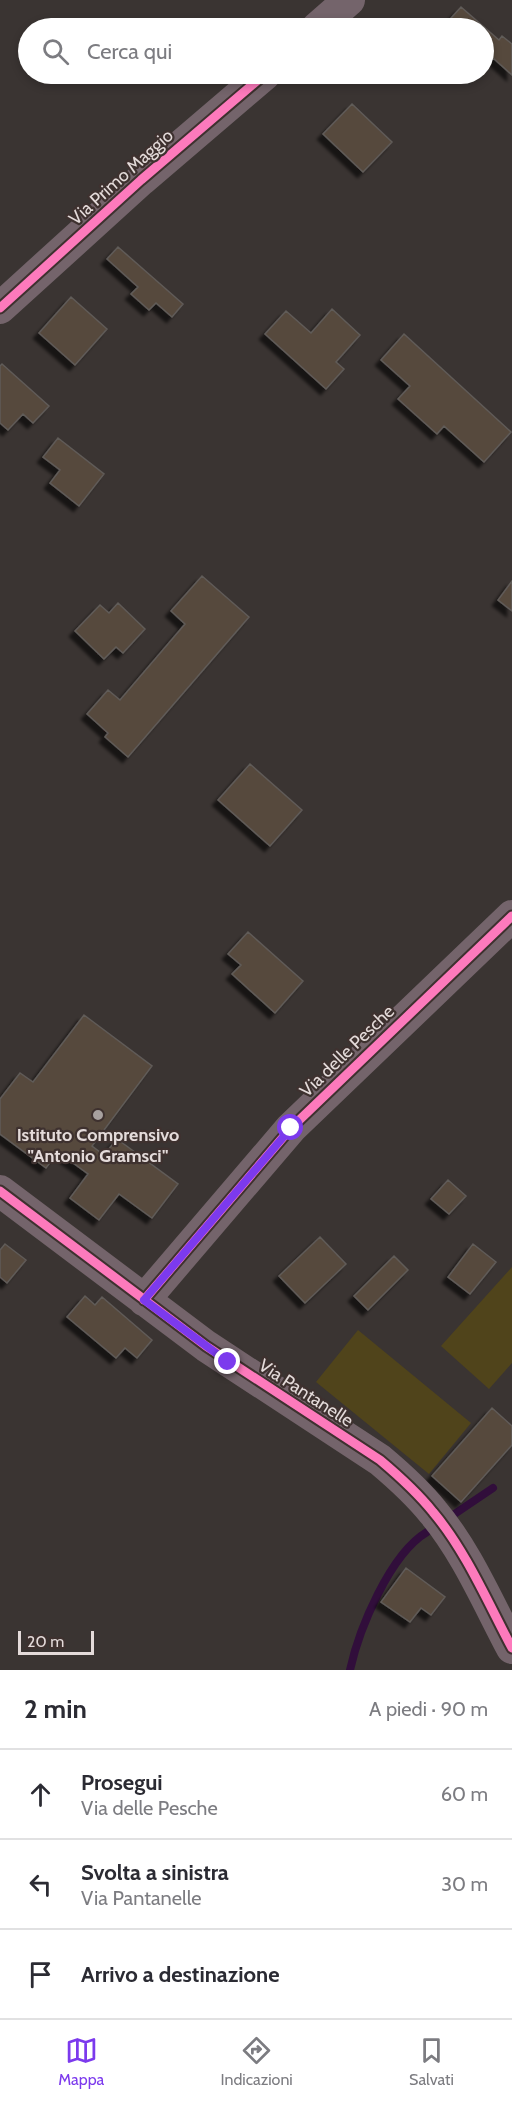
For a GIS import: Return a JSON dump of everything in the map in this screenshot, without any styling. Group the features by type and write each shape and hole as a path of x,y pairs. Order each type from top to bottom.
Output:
{"street":[{"path":"328,18 350,0"},
{"name":"Via Primo Maggio","path":"0,308 141,180 253,84"},
{"name":"Via delle Pesche","path":"144,1300 291,1128 512,916"},
{"name":"Via Pantanelle","path":"0,1191 244,1372 380,1460 434,1512 452,1537 512,1648"}],"shaded area":[{"path":"512,1267 512,1363 489,1389 441,1346"},
{"path":"358,1330 471,1423 429,1474 316,1382"}],"building":[{"path":"461,7 474,18 451,18"},
{"path":"494,36 499,40 502,36 512,44 512,75 494,59"},
{"path":"352,104 392,142 363,172 323,134"},
{"path":"118,247 183,304 172,317 156,303 149,310 131,294 138,287 107,259"},
{"path":"71,297 107,329 75,365 39,333"},
{"path":"332,309 360,335 336,362 344,369 326,389 265,334 286,311 311,333"},
{"path":"404,334 511,432 484,462 444,426 437,434 398,399 410,386 381,360"},
{"path":"2,364 49,406 33,423 23,414 8,430 0,423 0,366"},
{"path":"58,438 104,474 79,506 50,483 60,470 43,457"},
{"path":"202,576 249,617 128,757 105,737 108,733 87,714 108,690 120,700 185,624 171,611"},
{"path":"512,581 512,611 498,600"},
{"path":"118,603 145,629 123,653 116,647 104,659 75,631 100,605 109,613"},
{"path":"250,764 302,810 270,846 218,800"},
{"path":"248,932 303,981 275,1013 232,974 241,965 228,954"},
{"path":"84,1015 152,1066 92,1146 104,1155 117,1139 178,1184 152,1218 119,1194 99,1220 70,1198 88,1174 58,1152 46,1168 0,1134 0,1099 20,1073 33,1082"},
{"path":"448,1180 466,1196 449,1214 431,1199"},
{"path":"320,1237 346,1264 305,1303 279,1276"},
{"path":"5,1244 26,1260 7,1283 0,1277 0,1250"},
{"path":"473,1244 496,1262 470,1294 448,1277"},
{"path":"394,1256 408,1270 368,1310 354,1296"},
{"path":"85,1296 95,1305 102,1297 152,1340 137,1358 125,1348 116,1358 67,1317"},
{"path":"492,1408 512,1426 512,1445 461,1502 432,1476"},
{"path":"406,1568 445,1597 431,1615 421,1608 410,1622 381,1602"}],"waterway":[{"path":"453,1515 493,1488"},
{"path":"350,1670 354,1653 378,1594 401,1557 427,1532"}],"cycle path":[{"path":"0,308 141,180 253,84"},
{"path":"144,1300 291,1128 512,916"},
{"path":"0,1191 206,1346 380,1460 394,1472 427,1505 456,1543 512,1648"}],"place":[{"name":"Istituto Comprensivo \"Antonio Gramsci\"","path":"98,1115"}],"route":[{"path":"228,1362 144,1300 291,1128"}]}
